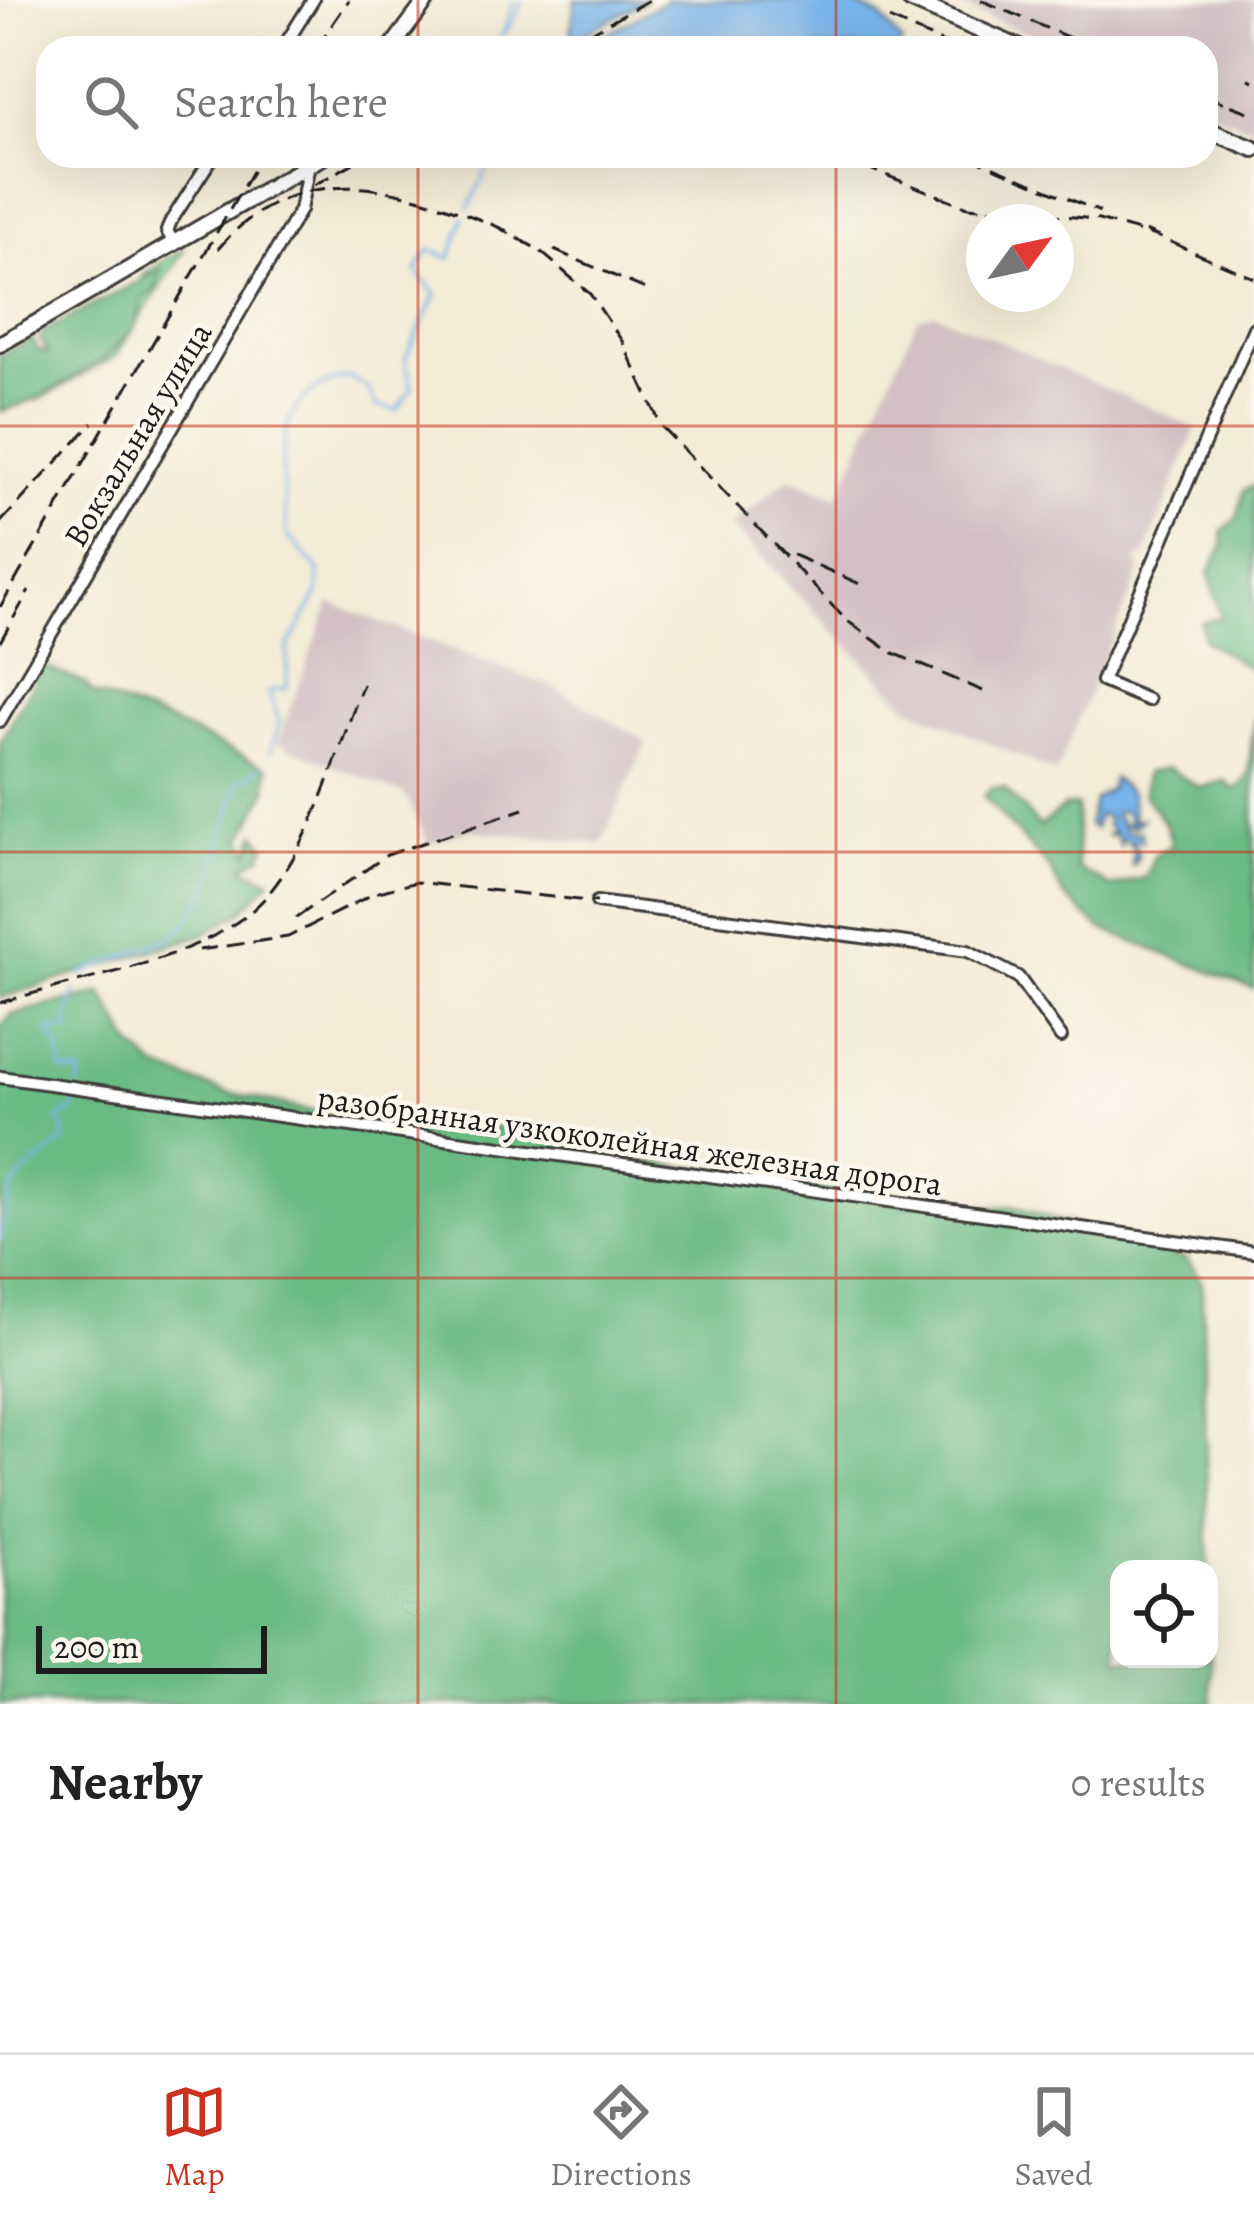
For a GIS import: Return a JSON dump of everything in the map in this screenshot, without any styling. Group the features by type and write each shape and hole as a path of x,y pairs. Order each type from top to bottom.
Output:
{"main road":[{"path":"400,36 427,0"},
{"path":"910,0 992,36"},
{"path":"1218,134 1254,149"},
{"path":"0,344 310,168"}],"street":[{"path":"290,36 313,0"},
{"path":"174,243 167,231 171,221 205,168"},
{"name":"Вокзальная улица","path":"0,721 300,210 308,170"},
{"path":"1148,700 1102,681 1254,328"},
{"path":"597,902 968,951 1018,977 1061,1037"},
{"name":"разобранная узкоколейная железная дорога","path":"0,1077 87,1093 1254,1252"}],"shaded area":[{"path":"949,0 1254,0 1254,129 1218,114 1218,36 1034,36"},
{"path":"935,313 1196,428 1144,557 1136,557 1140,572 1056,773 908,707 731,526 788,478 838,497 917,319"},
{"path":"330,603 553,687 647,742 601,844 467,830 429,844 405,795 277,743"}],"green space":[{"path":"185,248 115,357 37,401 126,339 138,321 143,298 157,286 154,273 142,275"},
{"path":"162,269 155,290 143,298 135,327 105,358 37,399 0,412 0,355 32,338 39,351 48,353 40,338 44,331"},
{"path":"1254,486 1254,671 1204,640 1201,622 1221,618 1209,572 1223,547 1222,532 1237,518 1244,490"},
{"path":"43,666 86,684 92,693 167,721 268,768 267,790 243,838 250,854 256,833 266,846 261,857 243,867 271,880 241,912 202,935 0,998 0,742"},
{"path":"1254,717 1254,989 1101,929 1063,895 1051,870 984,797 991,788 1004,788 1040,827 1065,806 1077,806 1077,868 1111,887 1146,877 1154,856 1172,845 1166,825 1143,793 1146,773 1168,768 1200,788 1226,780 1230,788 1239,787 1248,776"},
{"path":"102,993 132,1045 157,1068 223,1092 331,1115 494,1127 637,1160 788,1182 981,1207 1013,1206 1187,1259 1202,1282 1209,1560 1110,1560 1110,1668 1211,1668 1212,1704 0,1704 0,1027 12,1014"}],"water":[{"path":"575,0 647,0 580,36 571,31"},
{"path":"667,0 844,0 880,16 896,36 603,36"},
{"path":"1113,778 1131,794 1133,820 1142,819 1133,828 1125,823 1131,822 1123,810 1114,814 1128,833 1141,832 1142,841 1132,841 1139,856 1132,867 1134,848 1122,837 1120,846 1115,834 1106,836 1113,831 1106,825 1108,818 1098,815 1094,829 1088,825 1094,800 1109,790"}],"waterway":[{"path":"502,36 514,0"},
{"path":"507,31 523,0"},
{"path":"469,208 487,168"},
{"path":"270,752 280,722 268,692 287,688 288,648 318,593 319,570 287,535 283,459 291,416 303,399 322,386 349,377 368,388 376,406 398,410 412,388 405,359 436,295 416,271 429,250 451,258 464,217"},
{"path":"79,975 174,937 209,888 238,783 262,767"},
{"path":"75,992 66,1021 72,1030 48,1030 59,1047 62,1071 81,1074 79,1086"},
{"path":"0,1240 12,1190 63,1141 64,1127 57,1120 73,1110 78,1095"}],"railway":[{"path":"324,36 349,0"},
{"path":"584,36 649,0"},
{"path":"981,0 1065,36"},
{"path":"889,19 928,36"},
{"path":"1249,79 1254,81"},
{"path":"1218,100 1254,114"},
{"path":"0,607 254,168"},
{"path":"314,185 344,168"},
{"path":"867,168 968,207 1095,219 1156,236"},
{"path":"996,168 1100,212"},
{"path":"218,249 250,218 285,199 321,189 396,193 510,232"},
{"path":"494,225 539,250 590,294 622,341 662,427 846,620 891,652 983,691"},
{"path":"1145,231 1254,278"},
{"path":"554,250 650,291"},
{"path":"0,523 93,423"},
{"path":"793,555 860,584"},
{"path":"0,642 29,591"},
{"path":"0,1003 175,953 239,921 263,900 310,825 363,684"},
{"path":"296,918 387,855 524,809"},
{"path":"199,950 288,937 375,893 416,882 597,902"}]}
